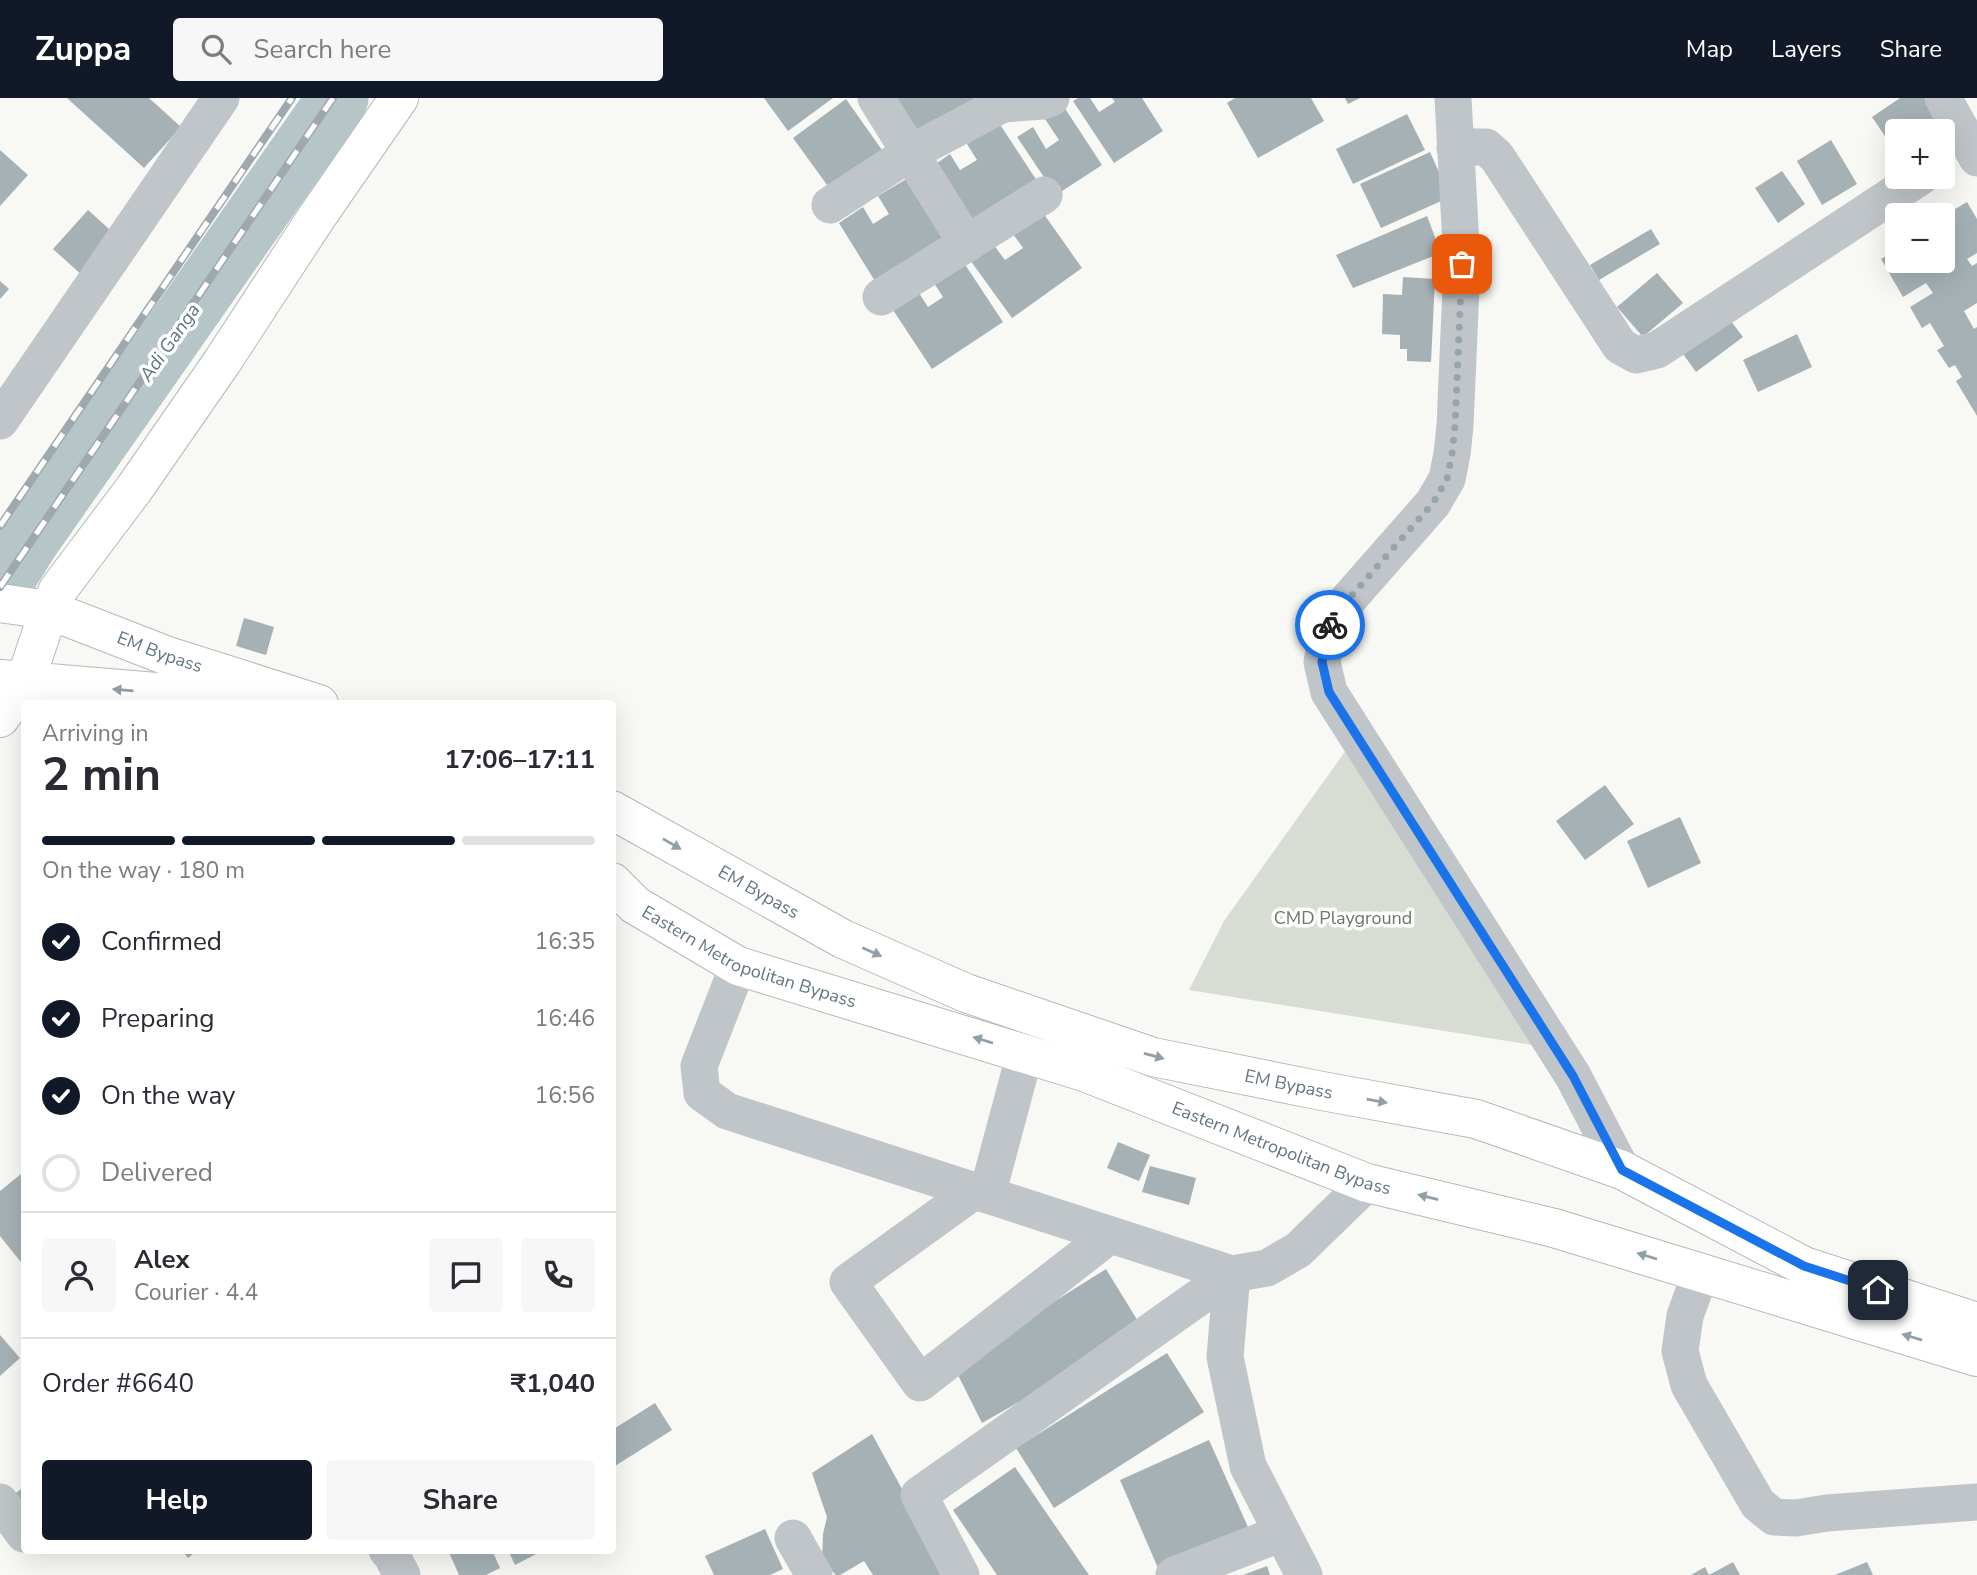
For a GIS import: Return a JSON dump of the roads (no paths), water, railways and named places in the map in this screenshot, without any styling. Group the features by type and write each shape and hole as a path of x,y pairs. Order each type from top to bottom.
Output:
{"main road":[{"path":"0,718 13,680 22,606 58,590 134,489 399,98"},
{"name":"EM Bypass","path":"22,606 306,700"},
{"path":"13,680 226,700"},
{"name":"EM Bypass","path":"616,812 844,939 966,993 1090,1055 1153,1056 1476,1119 1622,1170 1804,1266 1977,1322"},
{"name":"Eastern Metropolitan Bypass","path":"616,886 635,905 738,966 1025,1053 1090,1055 1367,1183 1554,1228 1977,1357"}],"street":[{"path":"0,421 220,98"},
{"path":"876,98 967,244"},
{"path":"830,205 910,153 1001,101 1043,101 1051,98"},
{"path":"1453,98 1462,264 1455,426 1447,479 1433,503 1346,602 1329,628 1322,662 1329,692 1573,1076 1622,1170"},
{"path":"1943,98 1977,158"},
{"path":"1455,147 1486,147 1497,157 1620,346 1636,355 1657,350 1902,189"},
{"path":"881,297 1044,195"},
{"path":"738,966 699,1066 702,1093 727,1111 1232,1274"},
{"path":"1025,1053 981,1193 848,1282 920,1383 1110,1235"},
{"path":"961,1575 919,1495 1232,1274 1267,1268 1298,1250 1367,1183"},
{"path":"1700,1272 1685,1316 1680,1351 1689,1385 1758,1504 1774,1517 1796,1518 1827,1513 1977,1502"},
{"path":"1232,1274 1225,1357 1248,1466 1304,1575"},
{"path":"0,1502 21,1530"},
{"path":"1174,1575 1282,1533"},
{"path":"793,1538 814,1575"},
{"path":"390,1554 402,1575"}],"waterway":[{"name":"Adi Ganga","path":"0,586 29,540 338,98"}],"railway":[{"path":"0,526 292,98"},
{"path":"0,587 333,98"}],"park label":[{"name":"CMD Playground","path":"1343,918"}]}
